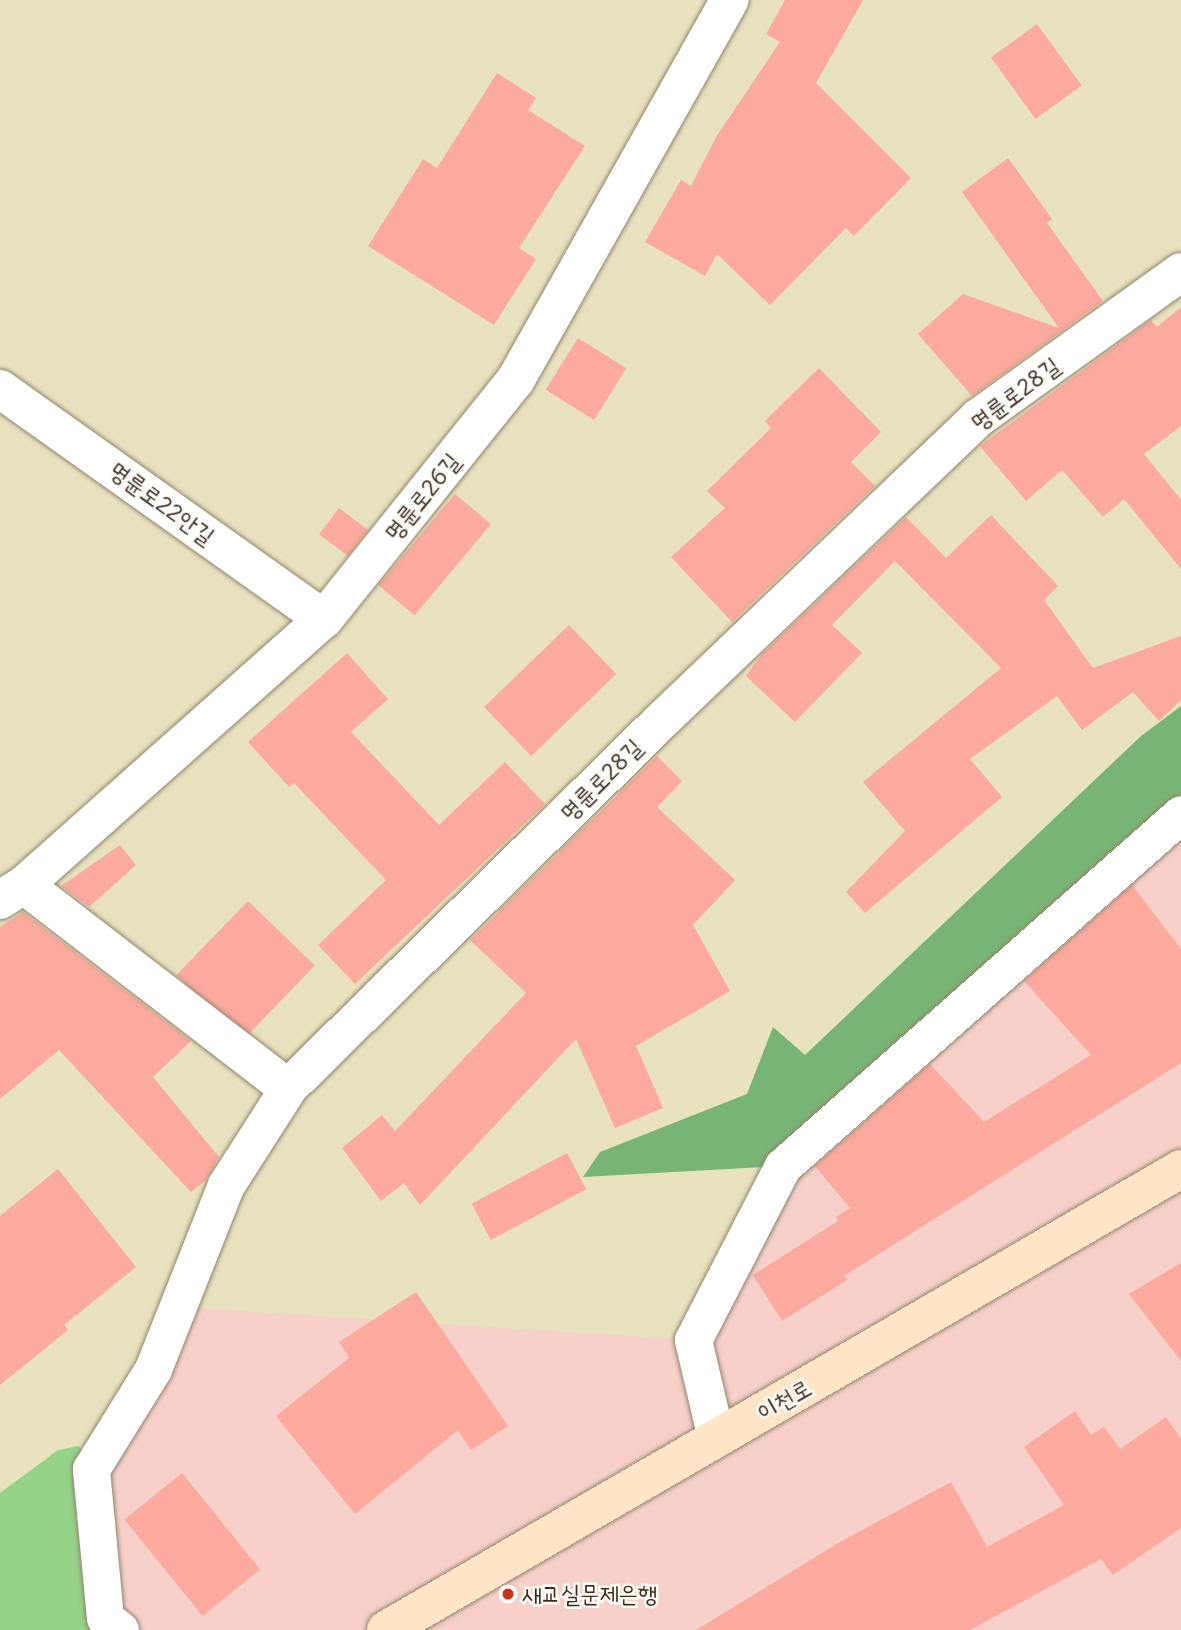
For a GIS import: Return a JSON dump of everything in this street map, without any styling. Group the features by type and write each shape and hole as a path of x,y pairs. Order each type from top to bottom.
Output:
{"main road":[{"name":"이천로","path":"386,1630 1181,1169"}],"street":[{"name":"명륜로26길","path":"12,893 324,619 515,382 730,0"},
{"name":"명륜로28길","path":"288,1088 660,722 978,418 1181,272"},
{"name":"명륜로22안길","path":"0,389 324,619"},
{"path":"716,1438 692,1340 783,1166 1181,814"},
{"path":"12,893 288,1088 226,1185 153,1369 91,1469 105,1618 120,1630"}],"shaded area":[{"path":"1181,813 1181,1160 383,1630 131,1630 103,1599 91,1470 176,1307 692,1340 783,1166"},
{"path":"1181,1169 1181,1630 386,1630"}],"green space":[{"path":"1181,706 1181,813 783,1166 583,1177 600,1152 747,1094 773,1027 805,1055 1141,736"},
{"path":"79,1446 91,1469 120,1630 0,1630 0,1493 58,1450"}],"building":[{"path":"785,0 863,0 816,83 911,178 854,236 846,228 770,305 717,254 705,276 645,242 681,180 691,186 716,137 780,42 766,34"},
{"path":"1037,24 1082,85 1036,119 991,58"},
{"path":"497,73 536,98 528,110 585,146 519,248 536,259 494,325 368,246 423,159 437,168"},
{"path":"1008,158 1052,219 1047,223 1103,301 972,396 918,334 963,294 1059,328 962,192"},
{"path":"1181,307 1181,426 1144,454 1181,500 1181,569 1124,499 1103,517 1062,470 1026,501 980,446 1151,320 1157,327"},
{"path":"578,338 626,368 594,420 546,390"},
{"path":"819,368 881,432 851,462 875,486 732,622 671,557 725,508 707,491 771,428 765,421"},
{"path":"455,494 491,524 415,615 379,585"},
{"path":"339,508 368,530 348,556 319,534"},
{"path":"991,515 1058,586 1044,600 1093,668 1181,636 1181,700 1159,721 1133,692 1082,730 1057,696 970,759 1002,797 865,913 846,892 905,831 863,782 1001,668 895,561 832,625 862,653 795,722 746,676 762,654 906,517 946,558"},
{"path":"569,625 616,674 531,756 484,707"},
{"path":"347,653 388,699 351,732 439,825 505,762 545,804 355,984 318,945 386,880 294,783 289,787 248,742"},
{"path":"657,756 682,781 657,807 735,880 693,925 730,991 636,1046 663,1108 615,1128 576,1039 420,1205 404,1183 381,1201 342,1148 382,1115 395,1131 526,993 470,940"},
{"path":"120,845 136,865 89,907 61,886"},
{"path":"1132,885 1181,949 1181,1063 844,1276 847,1280 782,1321 753,1275 838,1221 836,1217 850,1208 815,1166 930,1064 984,1122 1091,1055 1024,981"},
{"path":"248,901 315,966 243,1040 176,975"},
{"path":"23,912 191,1041 153,1077 219,1157 206,1180 191,1192 59,1050 0,1099 0,927"},
{"path":"567,1153 586,1189 491,1240 472,1204"},
{"path":"58,1169 136,1267 64,1325 68,1330 0,1385 0,1216"},
{"path":"1181,1263 1181,1361 1129,1294"},
{"path":"416,1292 508,1426 471,1450 458,1430 355,1514 276,1416 349,1358 339,1342"},
{"path":"1075,1411 1091,1435 1104,1427 1120,1449 1166,1417 1181,1439 1181,1528 1113,1575 1101,1559 970,1630 696,1630 840,1542 951,1482 987,1547 1064,1505 1024,1447"},
{"path":"182,1473 260,1569 203,1616 124,1520"}],"place":[{"name":"새교실문제은행","path":"508,1594"}]}
